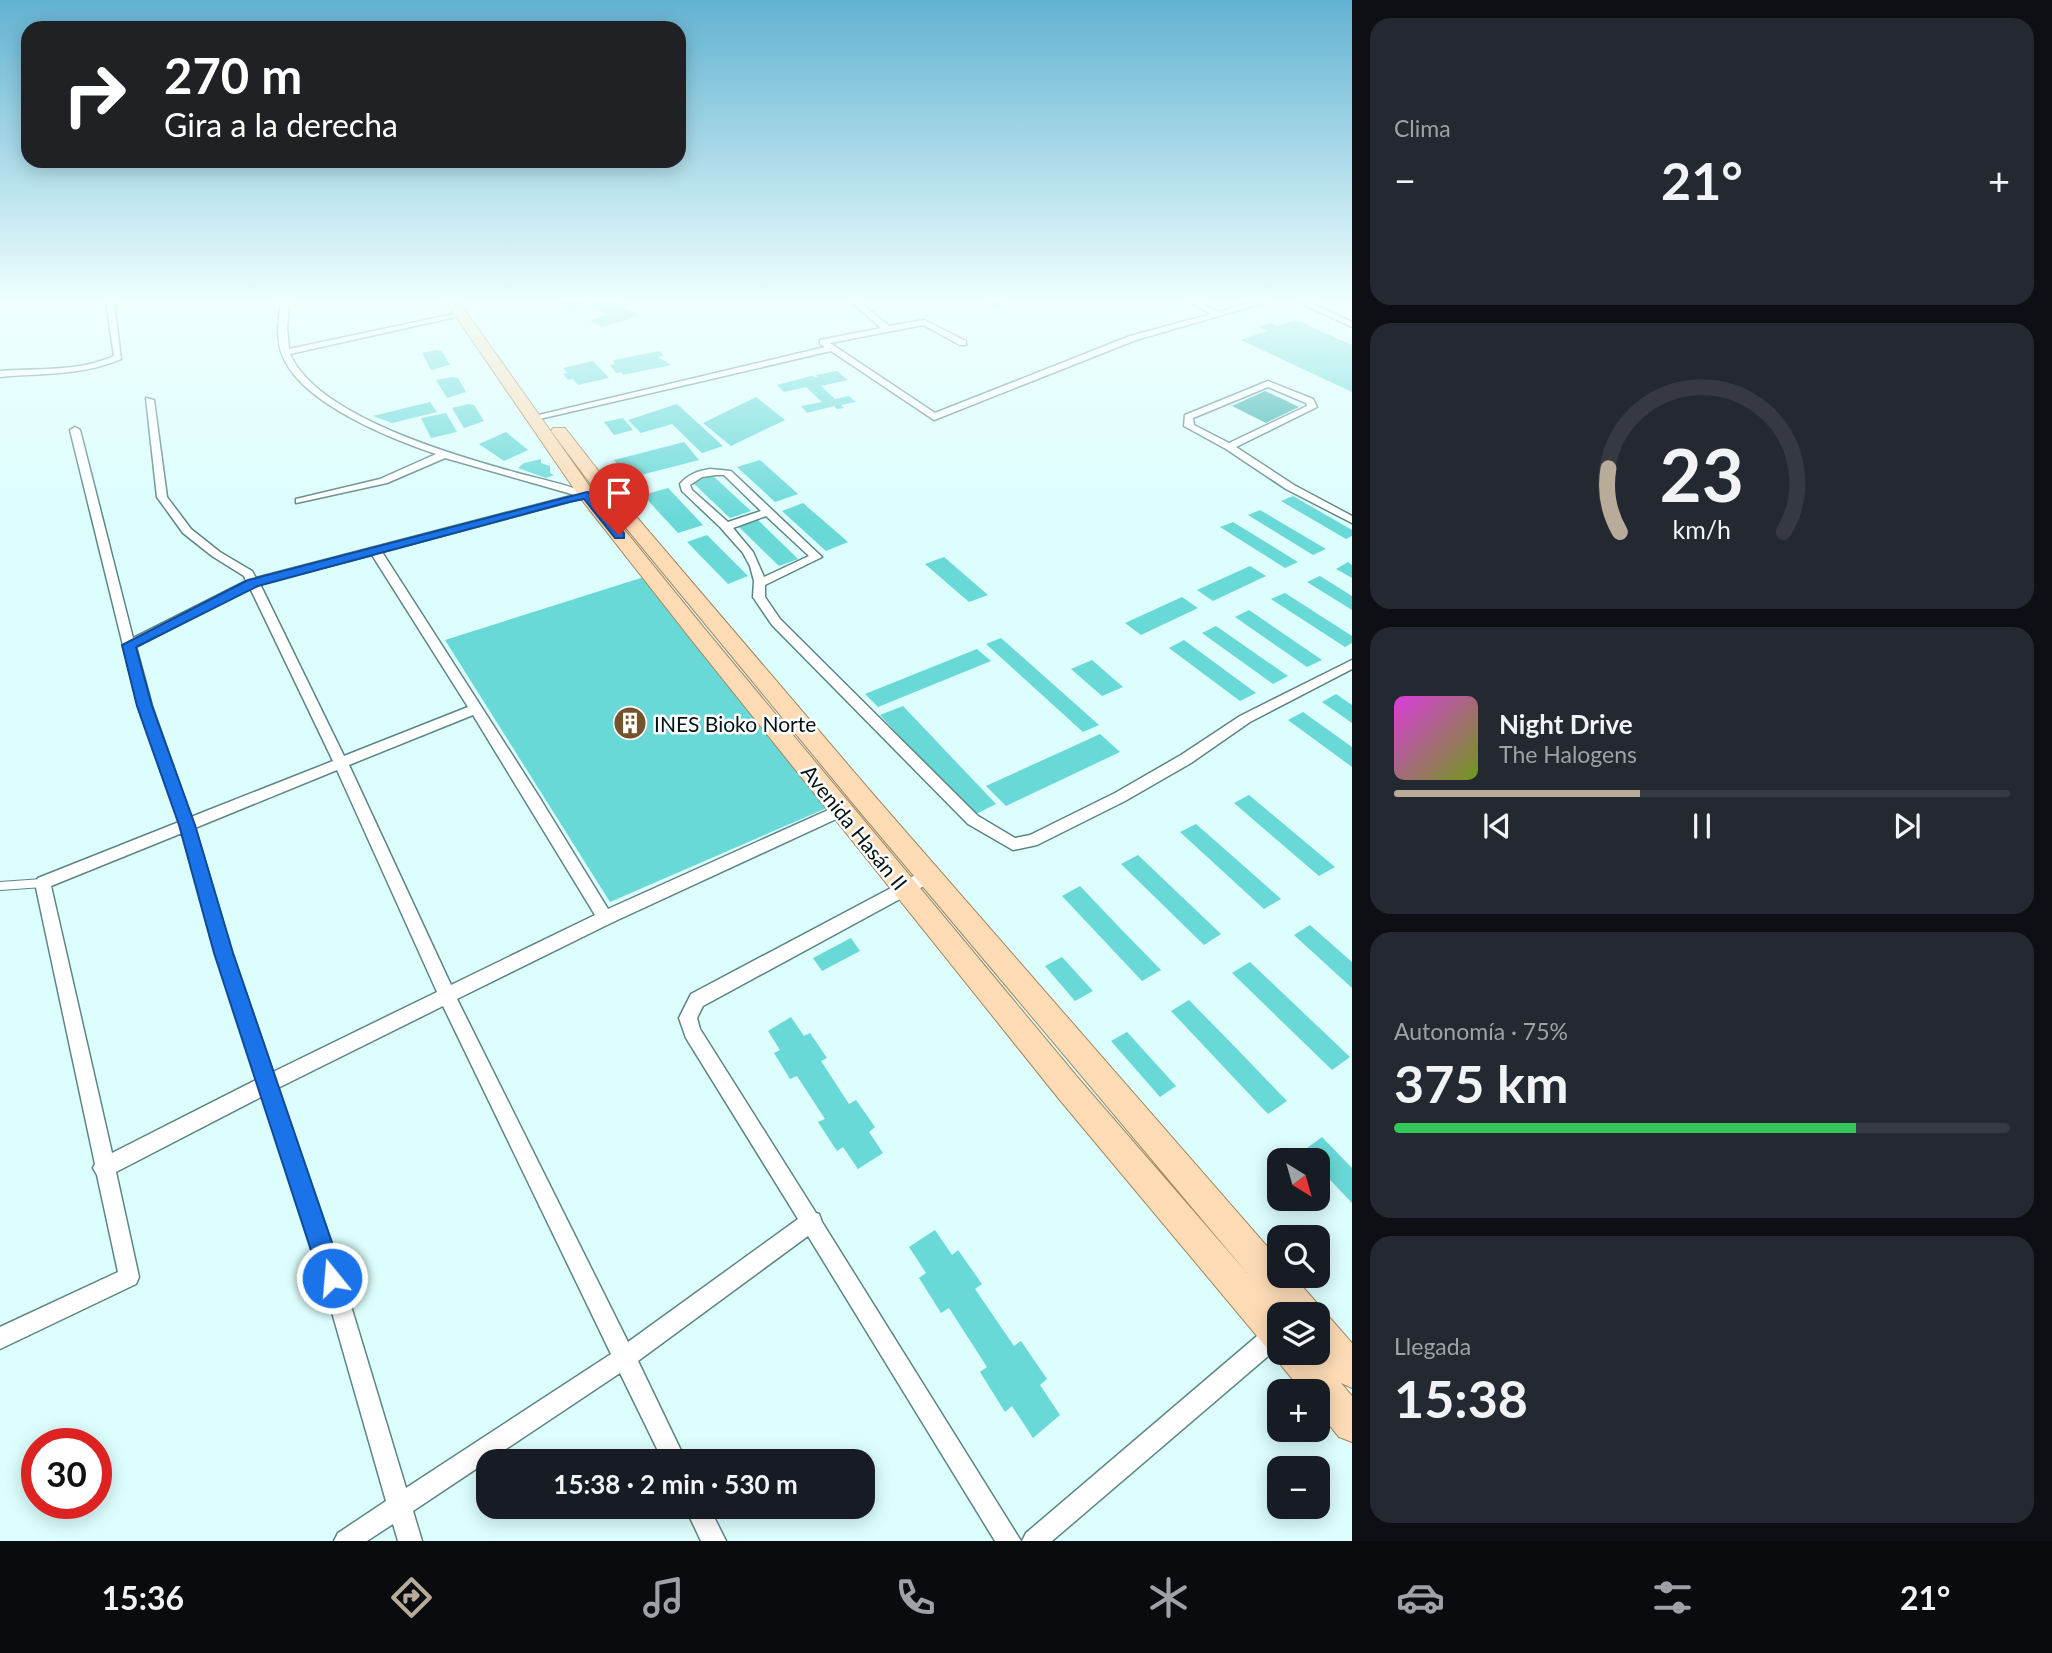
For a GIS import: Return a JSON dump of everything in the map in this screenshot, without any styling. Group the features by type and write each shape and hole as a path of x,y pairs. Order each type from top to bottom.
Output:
{"main road":[{"name":"Avenida Hasán II","path":"508,374 596,493 904,889 1267,1322"},
{"name":"Avenida Hasán II","path":"596,493 930,875 1294,1302"},
{"path":"1330,1344 1352,1370"},
{"path":"1303,1365 1352,1424"}],"street":[{"path":"299,374 325,398 372,424 443,455 596,493"},
{"path":"538,416 721,374"},
{"path":"868,374 934,417 1043,374"},
{"path":"1229,447 1312,407 1313,404 1268,384 1188,417 1189,426 1229,447 1290,487 1352,520"},
{"path":"149,400 162,497 187,531 248,575 253,583 341,763 447,996 669,1449"},
{"path":"75,430 145,706 187,825 224,953 325,1253 410,1541"},
{"path":"300,501 383,481 443,455"},
{"path":"762,582 816,557 727,473 706,473 687,480 687,491 750,555 762,582 759,597 776,621 973,820 1013,844 1031,841 1120,797 1186,759 1245,719 1352,664"},
{"path":"129,645 253,583 596,493"},
{"path":"725,527 768,512"},
{"path":"375,550 605,918"},
{"path":"0,1338 129,1277 103,1168 43,883 475,709"},
{"path":"103,1168 605,918 842,810"},
{"path":"930,875 696,1000 688,1018 692,1032 1010,1541"},
{"path":"346,1541 624,1358 812,1221"},
{"path":"1034,1541 1267,1343"},
{"path":"703,1519 714,1541"}],"lane":[{"path":"0,886 43,883"}],"water":[{"path":"1265,391 1299,407 1266,423 1232,406"}],"building":[{"path":"563,374 605,374 609,378 578,385"},
{"path":"841,374 848,380 821,386 835,399 849,396 856,402 841,405 844,408 837,409 834,406 807,413 801,406 822,402 806,387 784,392 777,385 811,376 819,378 816,375"},
{"path":"1313,374 1352,374 1352,392"},
{"path":"458,378 466,392 447,398 436,380"},
{"path":"756,397 785,420 731,446 703,423"},
{"path":"430,402 437,412 392,423 373,416"},
{"path":"677,404 723,446 702,453 672,424 641,433 628,420"},
{"path":"474,405 484,421 464,428 452,408"},
{"path":"446,413 457,432 431,438 421,418"},
{"path":"623,418 633,430 614,435 604,422"},
{"path":"506,432 528,450 504,461 479,444"},
{"path":"684,442 699,460 629,478 625,473 618,474 612,467 618,465 614,460"},
{"path":"541,459 541,463 550,466 550,473 554,475 546,478 518,468 524,463"},
{"path":"760,460 798,494 775,502 737,467"},
{"path":"711,474 751,511 730,518 690,480"},
{"path":"668,488 703,525 678,533 643,495"},
{"path":"1293,496 1352,530 1352,536 1346,539 1281,501"},
{"path":"803,503 848,542 826,551 782,511"},
{"path":"1260,510 1326,549 1313,555 1248,515"},
{"path":"758,520 798,559 779,566 739,527"},
{"path":"1233,522 1298,562 1285,568 1220,527"},
{"path":"707,535 748,576 728,584 687,542"},
{"path":"944,557 988,595 969,602 925,564"},
{"path":"1348,562 1352,565 1352,578 1336,569"},
{"path":"1250,566 1266,576 1213,601 1197,590"},
{"path":"1320,576 1352,596 1352,610 1307,582"},
{"name":"INES Bioko Norte","path":"644,577 829,807 610,902 445,640"},
{"path":"1285,593 1352,636 1352,643 1345,647 1271,599"},
{"path":"1182,597 1198,608 1141,635 1125,623"},
{"path":"1249,610 1322,660 1307,667 1235,617"},
{"path":"1216,626 1288,676 1273,684 1202,633"},
{"path":"1001,638 1099,725 1083,732 986,644"},
{"path":"1184,640 1256,693 1240,701 1169,648"},
{"path":"977,649 991,661 878,707 865,694"},
{"path":"1092,660 1123,687 1102,696 1071,669"},
{"path":"1336,694 1352,705 1352,723 1322,702"},
{"path":"903,706 996,804 972,816 880,715"},
{"path":"1303,712 1352,747 1352,767 1288,720"},
{"path":"1100,734 1120,752 1006,806 986,786"},
{"path":"1249,795 1335,867 1319,876 1234,803"},
{"path":"1196,824 1281,899 1264,909 1180,832"},
{"path":"1138,855 1221,934 1204,945 1121,864"},
{"path":"1080,886 1161,970 1142,981 1062,896"},
{"path":"1310,925 1352,962 1352,988 1294,935"},
{"path":"851,938 860,951 822,971 813,958"},
{"path":"1062,957 1093,991 1075,1001 1045,966"},
{"path":"1250,962 1350,1057 1332,1070 1232,973"},
{"path":"1189,1000 1287,1101 1268,1114 1171,1011"},
{"path":"791,1017 804,1036 810,1033 827,1058 821,1061 849,1104 856,1100 875,1127 869,1132 883,1153 858,1169 843,1147 837,1151 818,1122 825,1119 797,1076 790,1079 774,1053 780,1050 768,1031"},
{"path":"1127,1032 1176,1086 1160,1097 1111,1041"},
{"path":"1322,1137 1352,1168 1352,1203 1330,1180 1330,1148 1307,1148"},
{"path":"935,1230 952,1255 958,1250 982,1284 975,1289 1014,1346 1021,1341 1047,1379 1040,1385 1060,1415 1033,1438 1012,1406 1005,1412 980,1372 987,1367 949,1308 941,1313 919,1278 926,1273 909,1247"}],"place":[{"name":"INES Bioko Norte","path":"630,723"}],"route":[{"path":"332,1278 224,953 187,825 136,677 129,645 253,583 568,499 587,495 619,535"}]}
